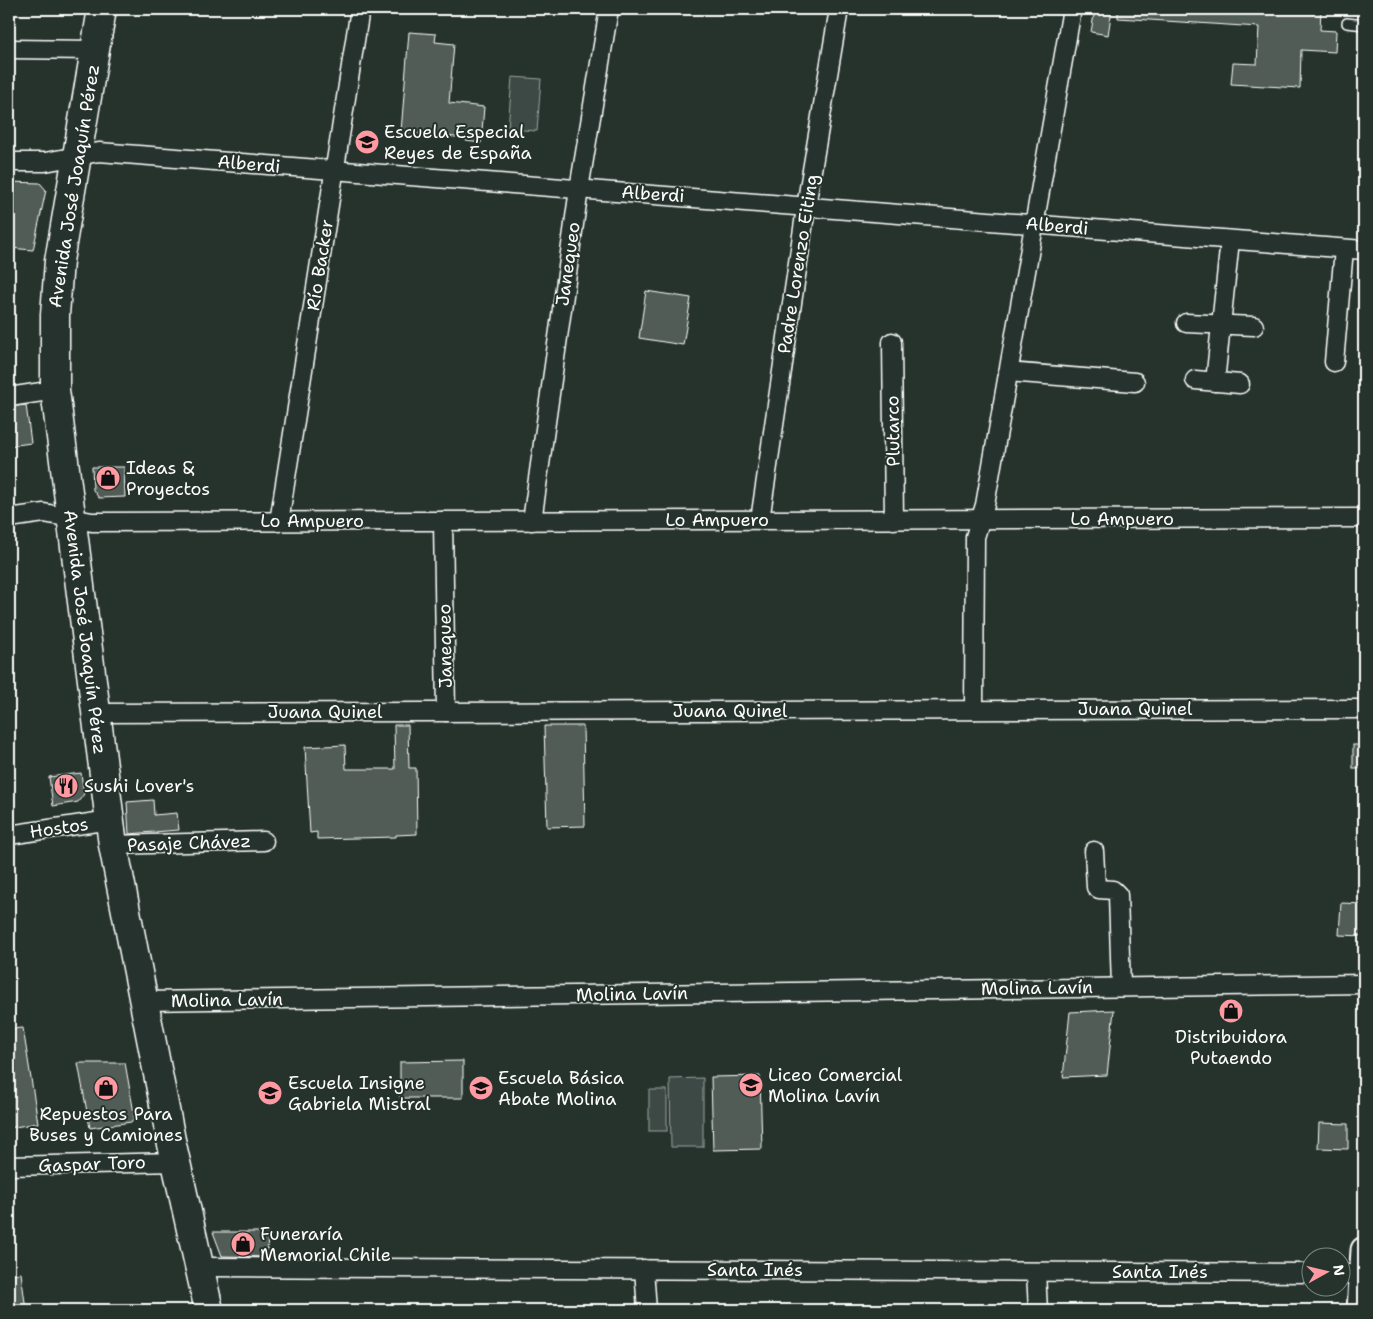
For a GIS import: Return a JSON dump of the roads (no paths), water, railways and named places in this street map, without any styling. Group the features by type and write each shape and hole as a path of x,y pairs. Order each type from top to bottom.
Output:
{"main road":[{"name":"Avenida José Joaquín Pérez","path":"102,9 57,283 54,353 55,390 111,833 176,1162 209,1310"},
{"path":"1356,1266 1360,1310"}],"street":[{"name":"Río Backer","path":"279,522 360,9"},
{"name":"Janequeo","path":"532,521 579,189 609,9"},
{"name":"Padre Lorenzo Eiting","path":"760,520 806,206 839,9"},
{"path":"974,710 975,537 985,505 1072,9"},
{"path":"9,49 95,50"},
{"name":"Alberdi","path":"9,162 45,162 99,152 1364,250"},
{"path":"1215,382 1230,240"},
{"path":"1334,362 1344,249"},
{"path":"1186,323 1254,326"},
{"name":"Plutarco","path":"892,342 894,520"},
{"path":"1008,372 1135,382"},
{"path":"1195,380 1240,384"},
{"path":"9,397 55,390"},
{"name":"Lo Ampuero","path":"9,518 44,513 92,522 1364,518"},
{"name":"Janequeo","path":"443,521 446,712"},
{"name":"Juana Quinel","path":"96,713 1364,709"},
{"name":"Hostos","path":"9,835 111,833"},
{"name":"Pasaje Chávez","path":"111,833 264,841"},
{"path":"1094,851 1096,887 1113,890 1118,895 1121,987"},
{"name":"Molina Lavín","path":"143,1001 1364,984"},
{"name":"Gaspar Toro","path":"9,1166 176,1162"},
{"name":"Santa Inés","path":"199,1266 1300,1273"},
{"path":"644,1269 647,1310"},
{"path":"1036,1272 1038,1310"}],"lane":[{"path":"1346,23 1364,25"}],"place":[{"name":"Escuela Especial Reyes de España","path":"367,142"},
{"name":"Ideas & Proyectos","path":"108,478"},
{"name":"Sushi Lover's","path":"66,786"},
{"name":"Distribuidora Putaendo","path":"1231,1011"},
{"name":"Liceo Comercial Molina Lavín","path":"751,1085"},
{"name":"Repuestos Para Buses y Camiones","path":"106,1088"},
{"name":"Escuela Básica Abate Molina","path":"481,1088"},
{"name":"Escuela Insigne Gabriela Mistral","path":"270,1093"},
{"name":"Funeraría Memorial Chile","path":"243,1244"}]}
